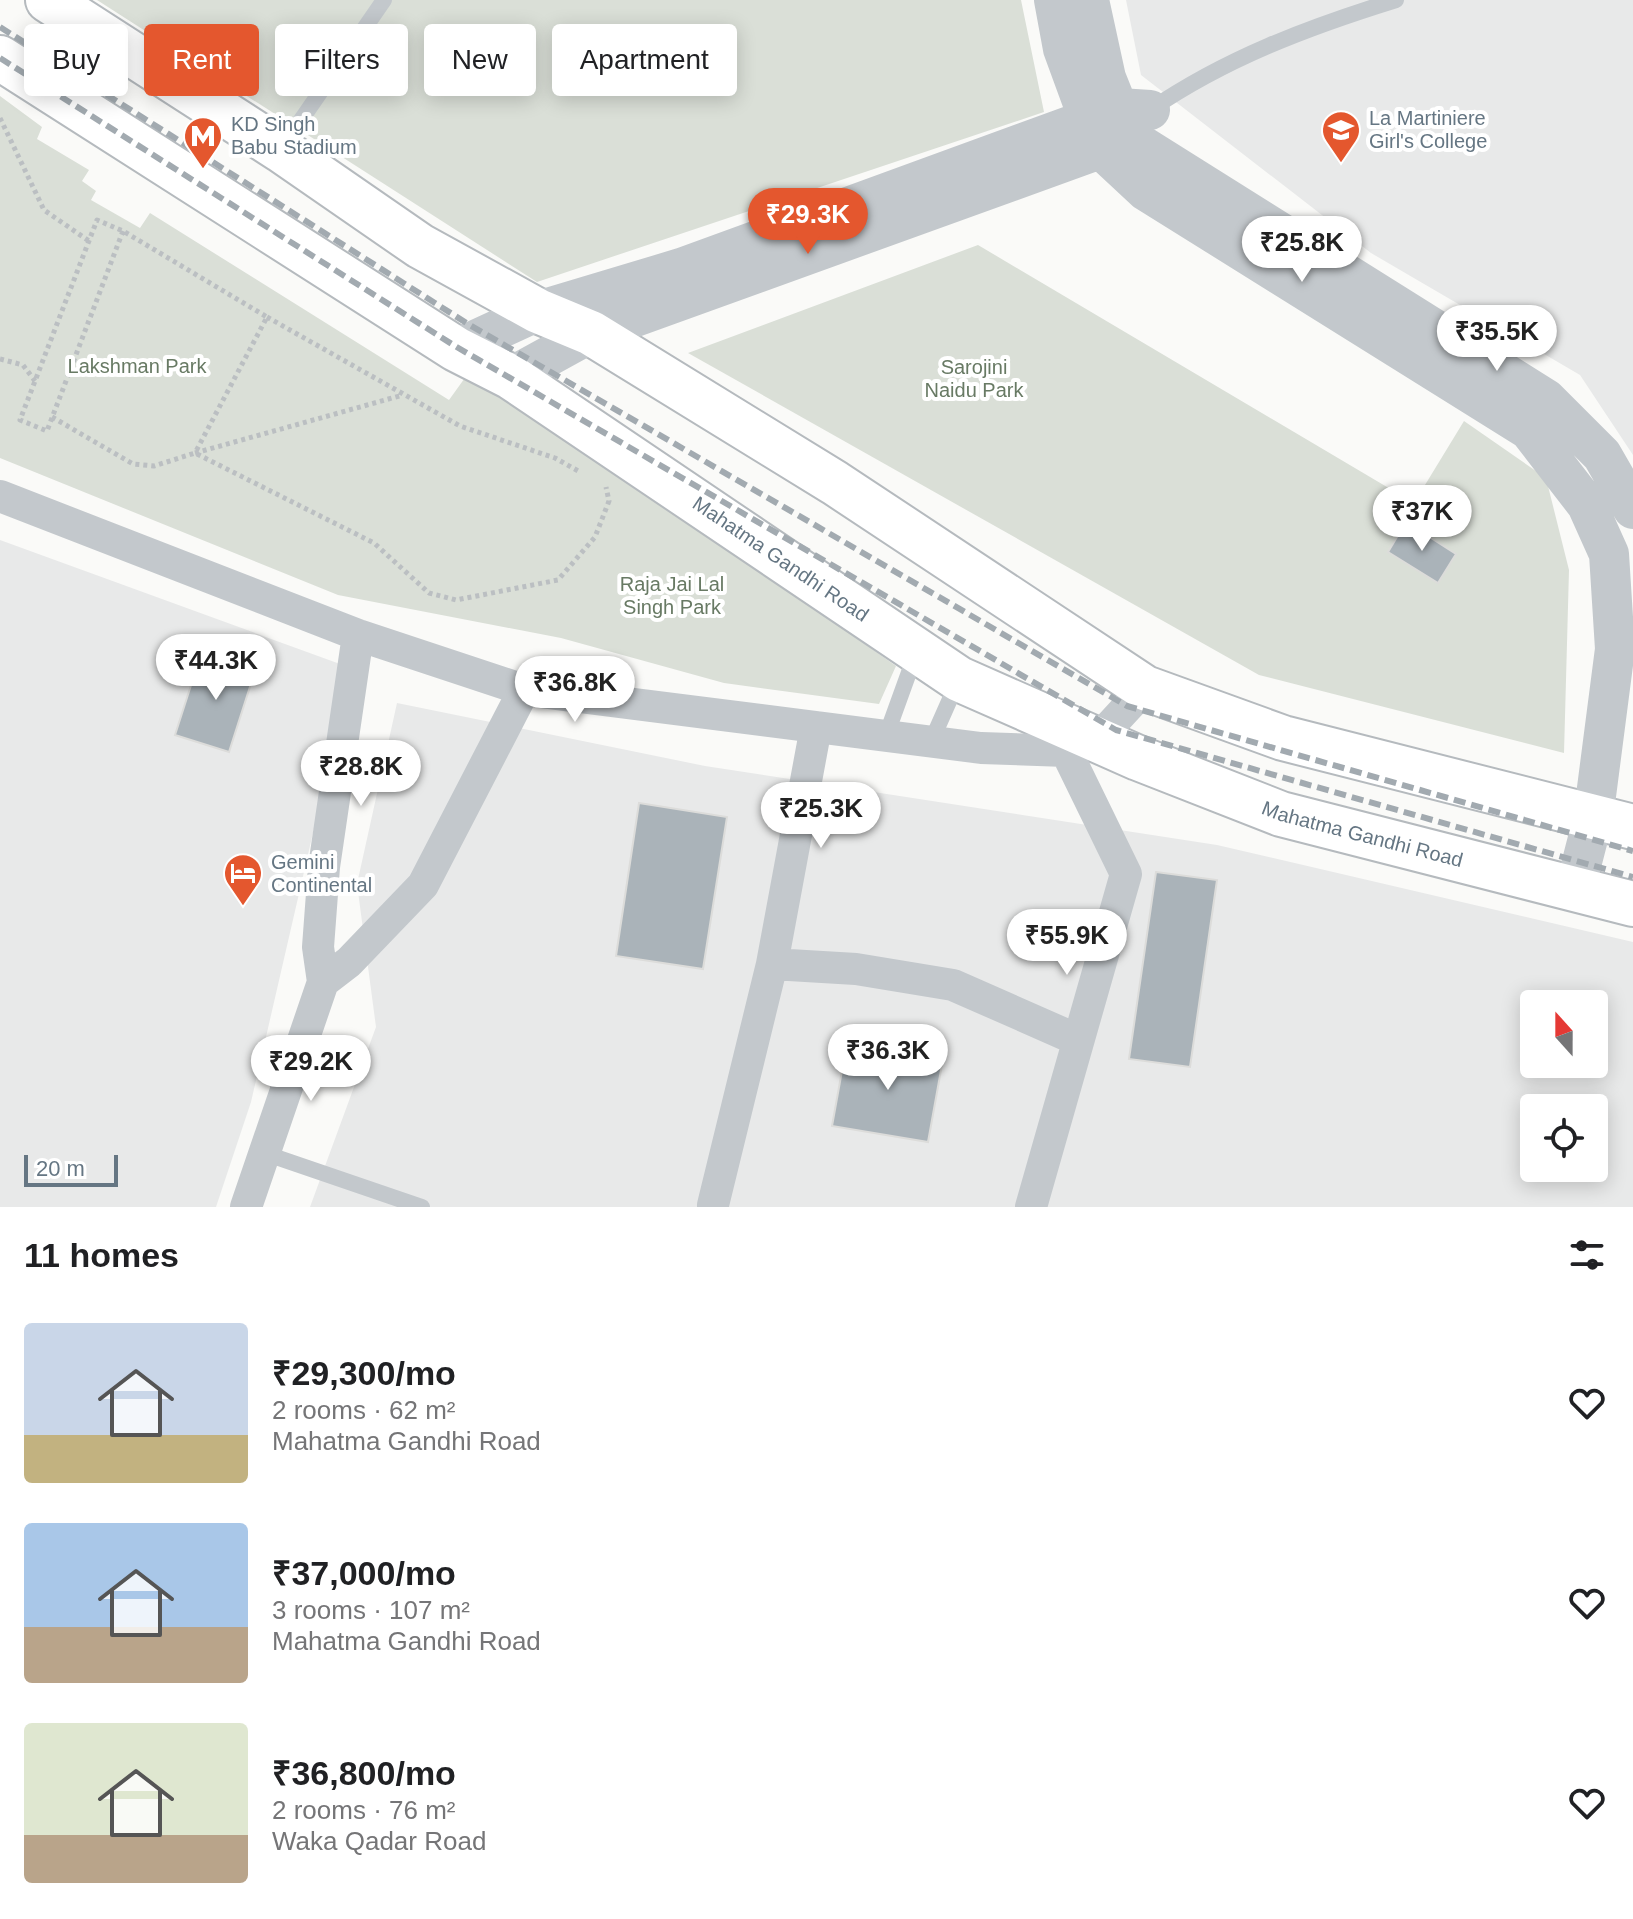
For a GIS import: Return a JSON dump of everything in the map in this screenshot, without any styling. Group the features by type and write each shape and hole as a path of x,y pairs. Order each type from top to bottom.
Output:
{"main road":[{"path":"48,0 281,150 420,246 538,311 591,333 835,483 1145,688 1283,738 1613,823"},
{"name":"Mahatma Gandhi Road","path":"0,58 456,349 511,377 916,653 1082,746 1281,814 1575,889 1631,895"}],"street":[{"path":"1054,0 1063,49 1118,125 1546,399 1602,455 1633,509"},
{"path":"1089,0 1118,125 1146,191 1529,430 1587,505 1609,554 1615,649 1613,823 1575,889"},
{"path":"456,349 538,311 681,268 1118,125"},
{"path":"511,377 591,333 1118,125"},
{"path":"0,496 358,635 524,690 981,748 1082,746 1145,688"},
{"path":"246,1207 323,982 318,947 324,867 358,635"},
{"path":"323,982 349,962 423,885 524,690"},
{"path":"713,1205 772,964 816,727"},
{"path":"1031,1207 1126,874 1082,746"},
{"path":"772,964 856,969 953,985 1078,1040"}],"lane":[{"path":"281,150 384,0"},
{"path":"1118,125 1197,78 1304,29 1396,0"},
{"path":"886,736 916,653"},
{"path":"931,742 959,679"},
{"path":"264,1153 422,1207"}],"path":[{"path":"0,118 44,210 89,241"},
{"path":"123,231 47,431 20,420 97,220 123,231 460,426 555,458 581,473"},
{"path":"195,453 267,317"},
{"path":"0,359 23,365 35,381"},
{"path":"52,417 133,464 154,466 404,395"},
{"path":"195,453 374,543 429,593 456,600 558,580 595,537 609,501 608,488 595,480"}],"shaded area":[{"path":"1126,0 1633,0 1633,455 1580,375 1371,253 1141,75"},
{"path":"0,540 351,668 251,1102 216,1207 0,1207"},
{"path":"397,703 705,766 1217,845 1633,942 1633,1207 310,1207 376,1027 357,884"}],"green space":[{"path":"97,0 1021,0 1044,112 537,282 247,96 259,96 259,24 144,24 144,30"},
{"name":"Lakshman Park","path":"0,96 42,127 37,139 89,170 82,181 96,191 91,200 140,228 150,213 449,400 467,375 654,495 896,666 879,704 724,683 561,638 338,595 0,458"},
{"name":"Sarojini Naidu Park","path":"978,245 1414,503 1464,421 1546,478 1569,570 1564,753 1259,675 688,353"}],"building":[{"path":"1406,522 1456,554 1438,583 1388,552"},
{"path":"202,651 256,668 229,752 175,735"},
{"path":"639,803 727,817 703,969 616,956"},
{"path":"1156,872 1217,880 1190,1067 1129,1059"},
{"path":"847,1043 943,1059 928,1142 832,1126"}],"railway":[{"path":"0,27 468,324 1127,706 1633,851"},
{"path":"0,58 455,346 1116,730 1633,877"}],"place":[{"name":"La Martiniere Girl's College","path":"1341,164"},
{"name":"KD Singh Babu Stadium","path":"203,170"},
{"name":"Gemini Continental","path":"243,907"}],"park label":[{"name":"Raja Jai Lal Singh Park","path":"672,596"}]}
